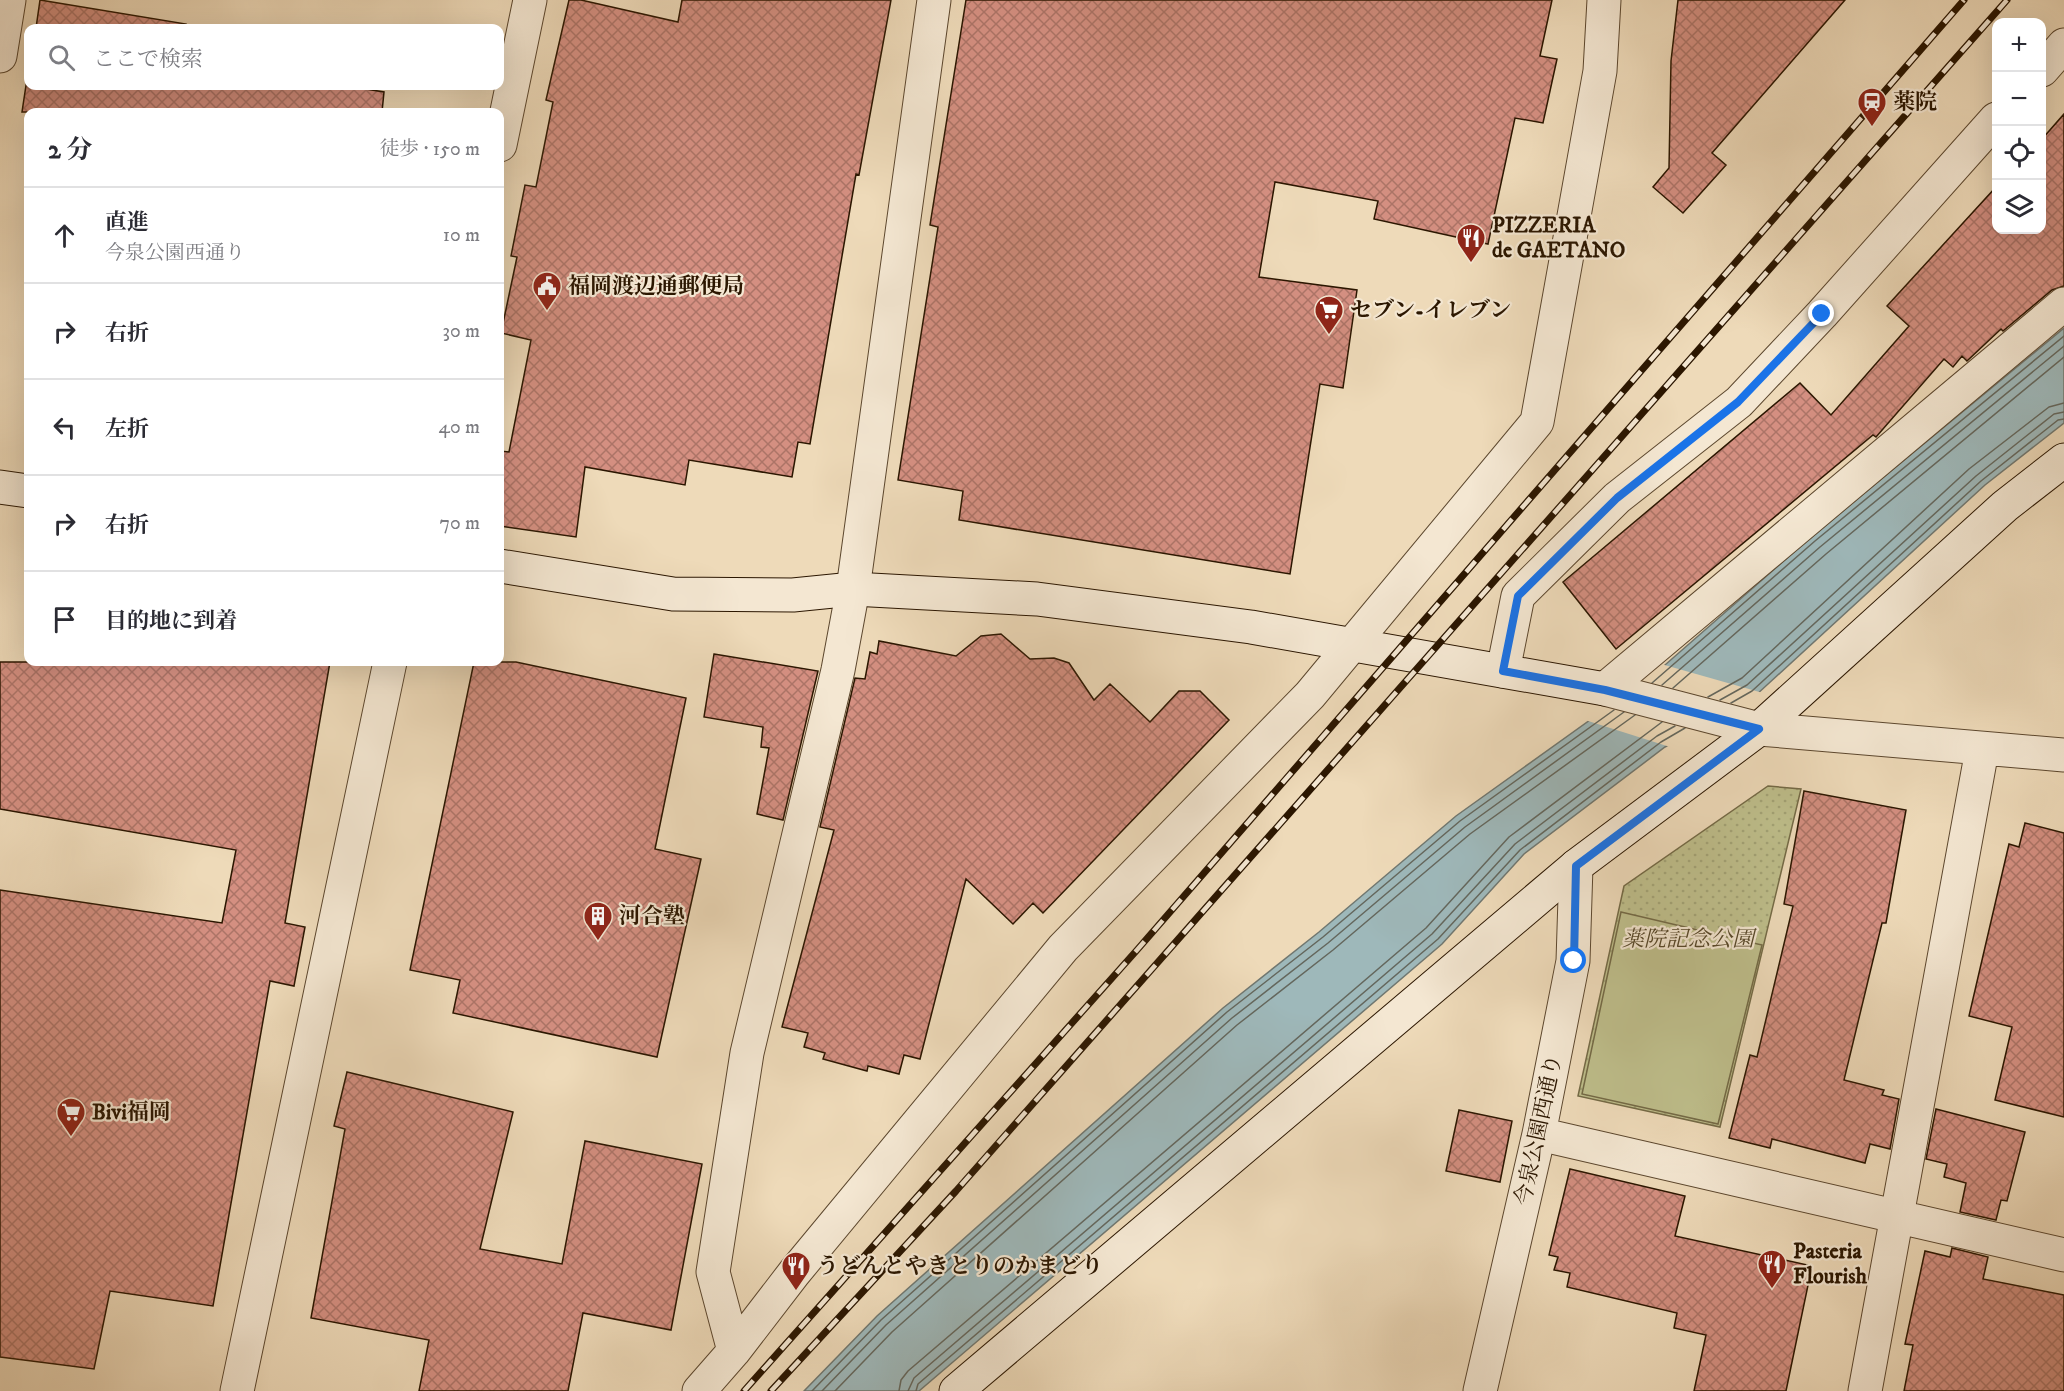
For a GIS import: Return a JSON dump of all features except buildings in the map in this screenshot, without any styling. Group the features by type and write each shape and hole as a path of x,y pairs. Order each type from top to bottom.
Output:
{"street":[{"path":"0,56 9,0"},
{"path":"504,126 530,0"},
{"path":"734,1351 713,1272 743,1076 838,670 853,589 934,0"},
{"path":"699,1391 1063,948 1310,695 1537,422 1599,71 1604,0"},
{"path":"2046,65 2064,45"},
{"path":"1503,671 1518,596 1617,498 1738,402 1822,314 1992,123"},
{"path":"1608,691 2064,304"},
{"path":"956,1391 1576,866 1759,729 2005,506 2064,460"},
{"path":"0,487 24,490"},
{"path":"504,567 673,594 794,595 853,589 1037,599 1251,627 1503,671 1608,691 1759,729 1982,750 2064,755"},
{"path":"237,1391 389,666"},
{"path":"1865,1391 1982,750"},
{"name":"今泉公園西通り","path":"1480,1391 1539,1134 1574,961 1576,866"},
{"path":"1539,1134 2064,1255"}],"green space":[{"name":"薬院記念公園","path":"1768,786 1801,789 1720,1127 1578,1096 1624,886"},
{"name":"薬院記念公園","path":"1621,912 1762,945 1718,1124 1582,1094"}],"water":[{"path":"2064,328 2064,423 1985,485 1755,696 1665,747 1524,854 1442,944 919,1391 804,1391 877,1316 1223,1008 1319,932 1456,816 1657,672 1811,537"}],"pier":[{"path":"1661,664 1763,693 1670,747 1585,720"}],"railway":[{"path":"744,1391 1137,950 1964,0"},
{"path":"771,1391 956,1191 2007,0"}],"place":[{"name":"薬院","path":"1872,128"},
{"name":"PIZZERIA de GAETANO","path":"1471,264"},
{"name":"福岡渡辺通郵便局","path":"547,312"},
{"name":"セブン-イレブン","path":"1329,336"},
{"name":"河合塾","path":"598,942"},
{"name":"Bivi福岡","path":"71,1138"},
{"name":"Pasteria Flourish","path":"1772,1290"},
{"name":"うどんとやきとりのかまどり","path":"796,1292"}],"route":[{"path":"1574,961 1576,866 1759,729 1605,690 1503,671 1518,596 1617,498 1738,402 1822,314"}]}
